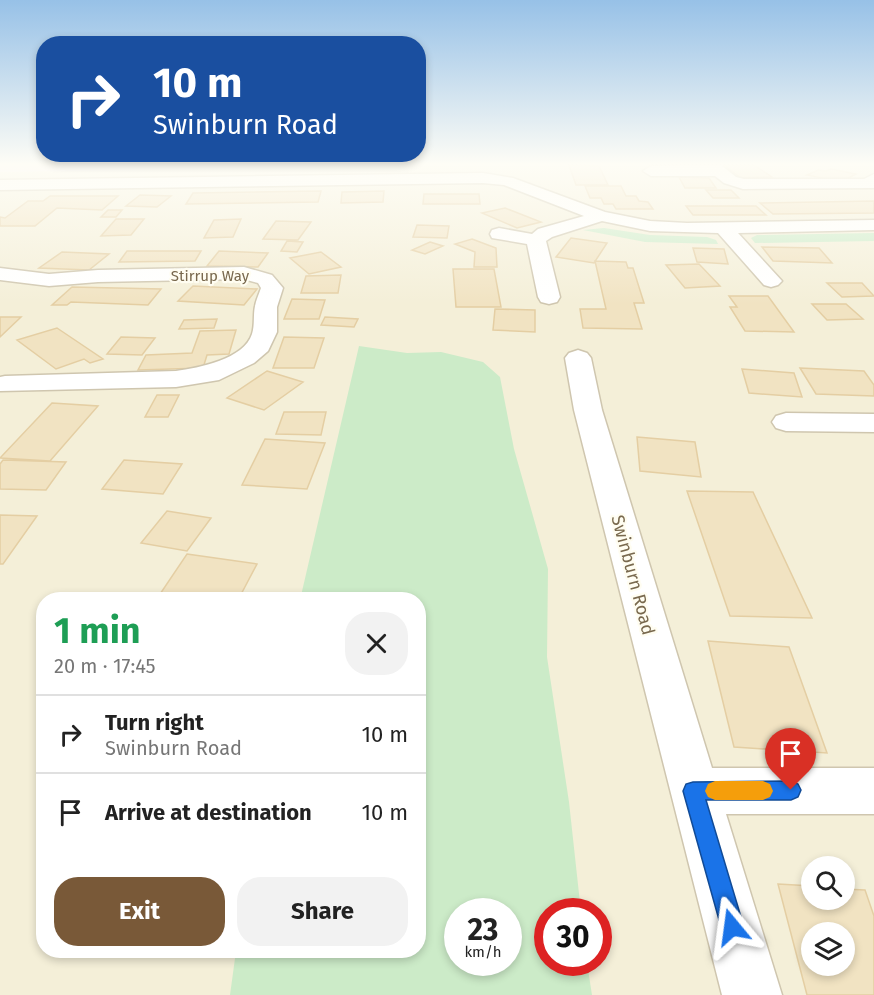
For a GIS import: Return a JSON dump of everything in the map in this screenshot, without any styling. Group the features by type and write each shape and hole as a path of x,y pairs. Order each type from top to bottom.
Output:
{"street":[{"path":"589,211 635,224 668,227 874,225"},
{"path":"500,234 536,240 545,233 601,216"},
{"path":"722,226 771,281"},
{"path":"536,240 549,297"},
{"name":"Stirrup Way","path":"0,274 50,280 98,276 244,273 265,279 272,288 266,307 265,332 259,346 245,358 210,374 176,379 2,382"},
{"name":"Swinburn Road","path":"578,358 588,410 752,995"},
{"path":"786,422 874,423"},
{"path":"693,791 874,791"}],"shaded area":[{"path":"0,211 874,211 874,995 0,995"}],"green space":[{"path":"604,228 650,235 707,237 716,240 718,244 645,242 583,230"},
{"path":"874,233 874,241 755,243 751,238 757,235"},
{"path":"359,346 407,353 441,352 483,362 500,377 514,449 548,569 547,657 569,802 579,898 534,898 534,976 589,976 592,995 230,995 235,958 426,958 426,592 302,592"}],"building":[{"path":"14,211 53,211 35,226 0,226 0,217 5,218"},
{"path":"107,211 121,211 116,217 101,217"},
{"path":"514,211 541,222 517,228 482,213"},
{"path":"690,211 762,211 766,215 693,215"},
{"path":"770,211 874,211 874,213 773,214"},
{"path":"116,219 144,219 131,235 101,236"},
{"path":"241,219 233,237 204,238 214,220"},
{"path":"276,221 311,222 298,240 263,239"},
{"path":"417,225 449,226 447,238 413,237"},
{"path":"571,238 607,243 594,263 556,257"},
{"path":"472,239 496,248 497,267 474,267 475,252 455,244"},
{"path":"287,241 303,242 297,252 281,251"},
{"path":"430,242 443,246 425,254 412,250"},
{"path":"762,247 819,248 832,263 773,261"},
{"path":"693,248 724,249 728,264 697,262"},
{"path":"127,251 201,251 195,261 119,262"},
{"path":"219,251 268,253 258,267 207,266"},
{"path":"62,252 109,254 89,270 39,268"},
{"path":"321,252 341,267 309,274 290,258"},
{"path":"595,261 626,262 628,268 633,268 644,303 634,303 642,329 583,328 580,309 606,309"},
{"path":"699,264 720,286 685,288 666,265"},
{"path":"453,269 494,269 501,307 456,307"},
{"path":"341,275 338,293 301,293 306,276"},
{"path":"827,283 862,283 874,296 842,297"},
{"path":"193,286 257,289 244,305 178,301"},
{"path":"72,287 161,289 148,305 71,302 67,305 52,305"},
{"path":"729,296 768,296 794,332 745,331 730,307 737,307"},
{"path":"292,299 325,300 319,319 284,319"},
{"path":"812,304 846,304 863,319 827,320"},
{"path":"495,309 535,310 535,332 493,330"},
{"path":"0,317 21,317 0,337"},
{"path":"325,317 358,319 354,327 321,325"},
{"path":"217,319 214,328 179,329 184,320"},
{"path":"57,328 103,359 90,363 84,359 56,369 17,340"},
{"path":"236,330 229,354 207,355 203,368 138,370 146,355 192,353 200,331"},
{"path":"121,337 155,338 142,355 107,354"},
{"path":"284,337 324,338 314,368 273,368"},
{"path":"800,368 864,371 874,385 874,396 816,394"},
{"path":"742,369 794,373 802,397 749,393"},
{"path":"267,371 303,382 264,410 227,398"},
{"path":"157,395 179,395 168,417 145,417"},
{"path":"52,403 98,406 50,461 0,458"},
{"path":"284,412 326,412 321,435 276,434"},
{"path":"637,437 695,442 701,477 640,471"},
{"path":"265,439 325,443 307,489 242,485"},
{"path":"3,460 66,462 46,490 0,489 0,464"},
{"path":"124,460 182,464 163,494 102,489"},
{"path":"687,491 753,492 812,618 730,616"},
{"path":"167,511 211,518 187,551 141,543"},
{"path":"0,515 37,516 3,564 0,564"},
{"path":"187,554 257,564 242,592 161,592"},
{"path":"708,641 789,647 827,753 734,747"},
{"path":"778,884 801,885 801,910 855,910 855,890 865,890 874,916 874,995 807,995 802,976 855,976 855,922 801,922 801,972"}],"slow traffic":[{"path":"715,791 763,791"}],"route":[{"path":"732,927 693,791 791,790"}]}
